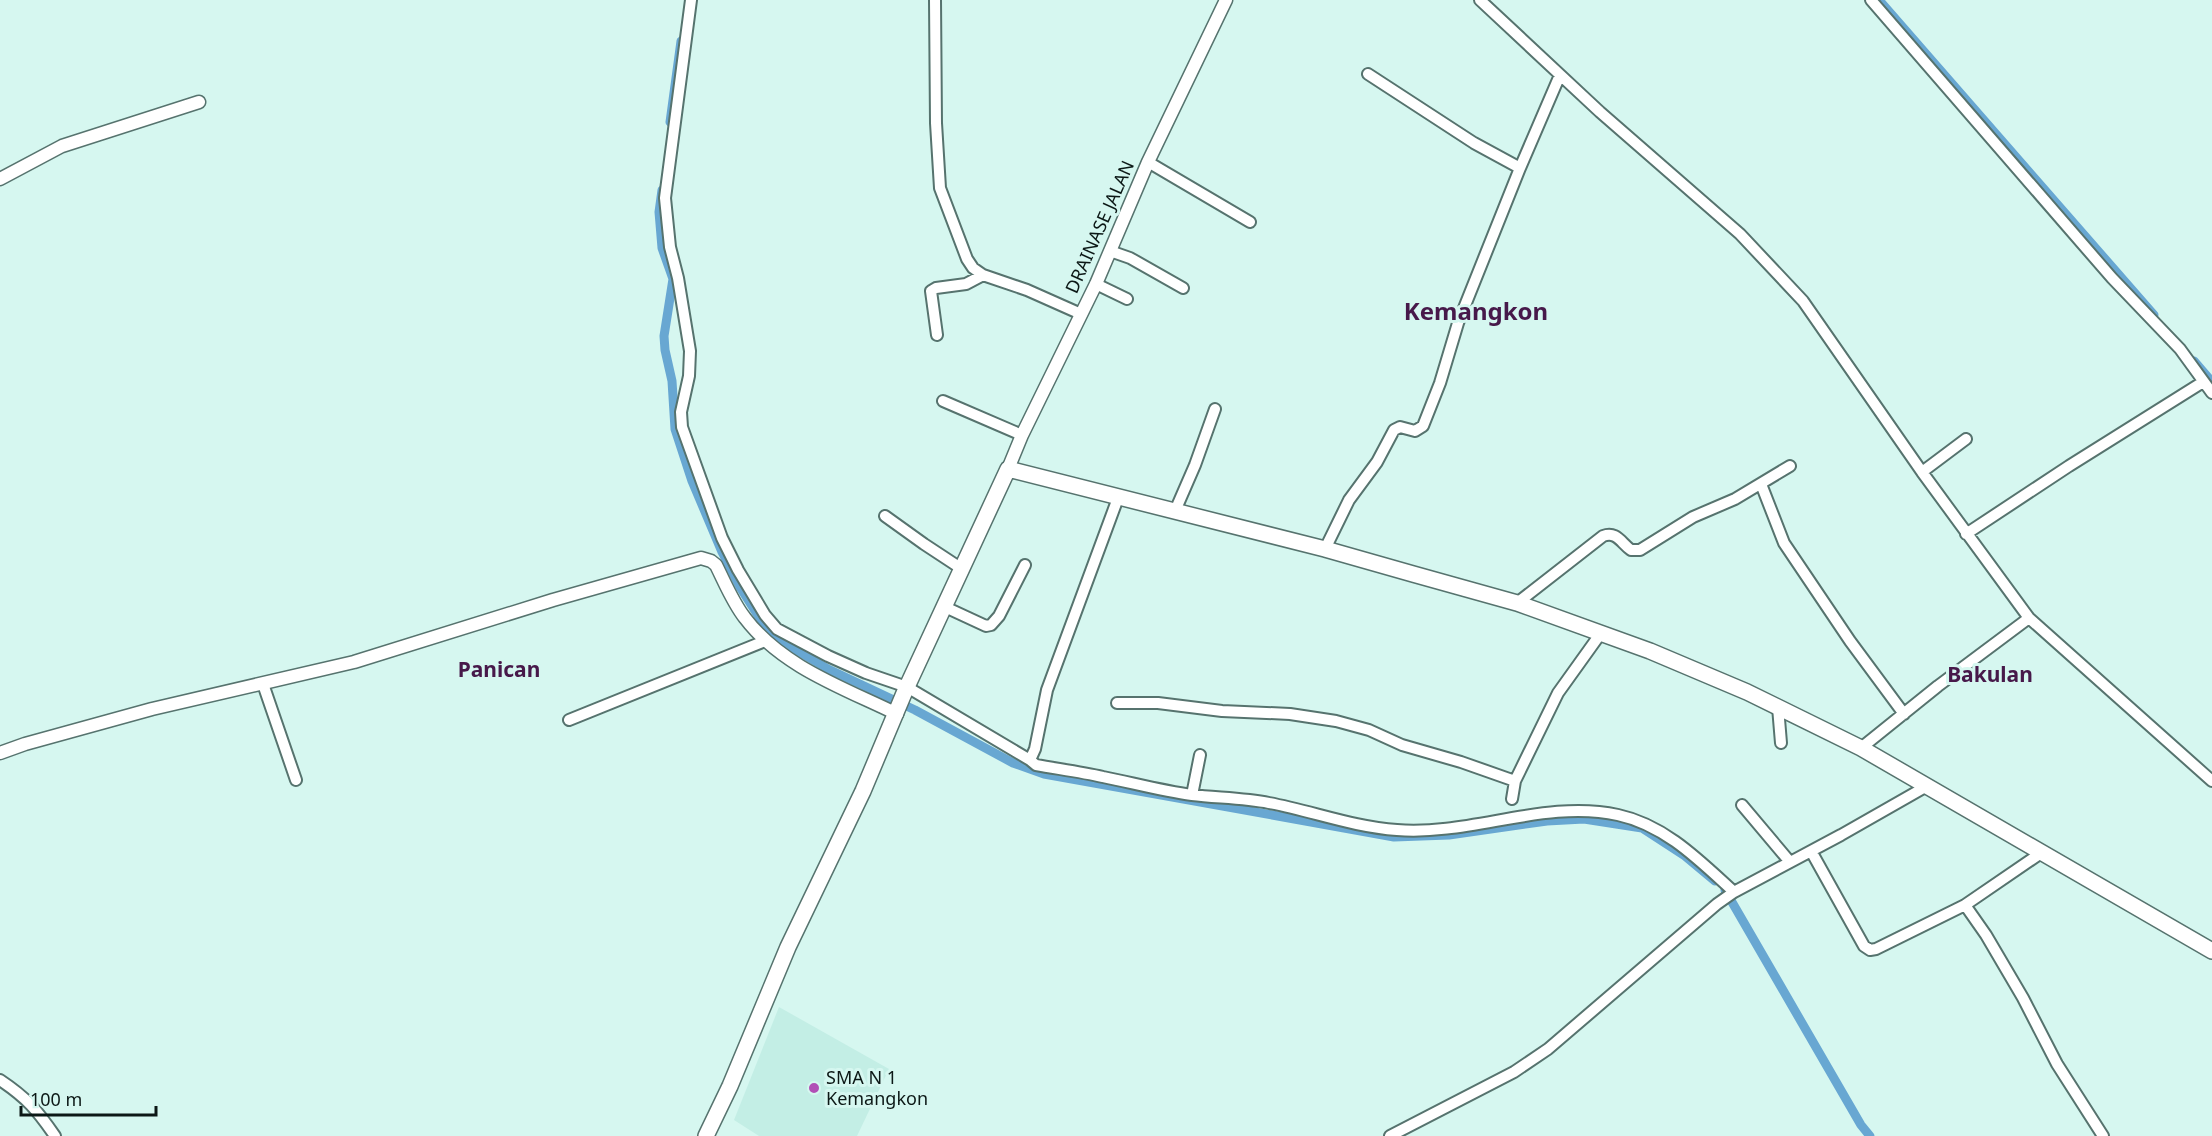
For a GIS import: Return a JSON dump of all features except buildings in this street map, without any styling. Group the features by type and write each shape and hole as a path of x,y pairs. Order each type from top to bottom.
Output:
{"main road":[{"path":"706,1136 788,947 863,791 906,689 1008,469 1325,549 1517,603 1650,651 1778,706 1861,748 2212,951"}],"street":[{"path":"692,0 665,198 668,238 678,278 690,351 689,376 681,412 682,427 728,549 760,606 777,629 828,656 906,689 1036,765 1192,795 1267,802 1367,827 1399,831 1479,825 1578,810 1616,814 1636,820 1677,842 1730,894"},
{"path":"935,0 936,123 940,188 967,259 982,275 1027,290 1081,314"},
{"name":"DRAINASE JALAN","path":"1008,469 1022,435 1096,284 1148,162 1226,0"},
{"path":"1480,0 1560,75 1740,234 1803,301 1966,534 2029,618 2212,781"},
{"path":"1872,0 2097,260 2180,349 2212,393"},
{"path":"1368,74 1474,143 1520,168"},
{"path":"1325,549 1345,506 1360,481 1377,462 1394,430 1400,427 1415,431 1423,426 1440,383 1458,323 1560,75"},
{"path":"0,179 62,146 199,102"},
{"path":"1148,162 1250,222"},
{"path":"1110,251 1130,258 1183,288"},
{"path":"937,335 931,291 936,288 966,284 982,275"},
{"path":"1096,284 1127,299"},
{"path":"1966,534 2203,382"},
{"path":"943,401 1022,435"},
{"path":"1175,511 1195,465 1215,409"},
{"path":"1922,472 1966,440"},
{"path":"1517,603 1603,536 1609,534 1616,536 1631,550 1640,550 1693,517 1735,499 1790,466"},
{"path":"1761,484 1784,543 1850,641 1904,714"},
{"path":"1030,760 1035,749 1047,690 1118,498"},
{"path":"885,516 962,569"},
{"path":"0,753 25,744 152,710 354,662 553,600 701,558 711,561 716,566 744,617 765,641 787,658 897,714"},
{"path":"945,607 986,626 991,625 999,616 1025,565"},
{"path":"1861,748 1938,686 2029,618"},
{"path":"1512,799 1515,781 1558,693 1601,633"},
{"path":"569,720 765,641"},
{"path":"263,684 296,780"},
{"path":"1117,703 1158,703 1222,711 1290,714 1336,720 1369,730 1402,745 1515,781"},
{"path":"1778,706 1781,743"},
{"path":"1192,795 1200,756"},
{"path":"1390,1136 1514,1072 1548,1049 1730,894 1927,786"},
{"path":"1742,805 1790,862"},
{"path":"1811,851 1864,946 1870,950 1965,905 2041,853"},
{"path":"1965,905 2023,998 2057,1064 2103,1136"},
{"path":"0,1080 23,1095 37,1109 55,1136"}],"shaded area":[{"name":"SMA N 1 Kemangkon","path":"779,1007 889,1069 857,1136 759,1136 734,1120"}],"waterway":[{"path":"1879,0 2154,315"},
{"path":"670,122 681,41"},
{"path":"662,190 659,212 662,248 673,279 664,336 672,381 675,429 692,481 722,552 740,587 766,628 786,644 828,669 915,710 1013,763 1044,774 1394,837 1449,835 1547,821 1584,819 1642,828 1685,856 1715,881"},
{"path":"2194,361 2212,382"},
{"path":"1725,890 1861,1125 1870,1136"}],"place":[{"name":"SMA N 1 Kemangkon","path":"814,1088"}],"district":[{"name":"Kemangkon","path":"1476,312"},
{"name":"Panican","path":"499,670"},
{"name":"Bakulan","path":"1990,675"}]}
